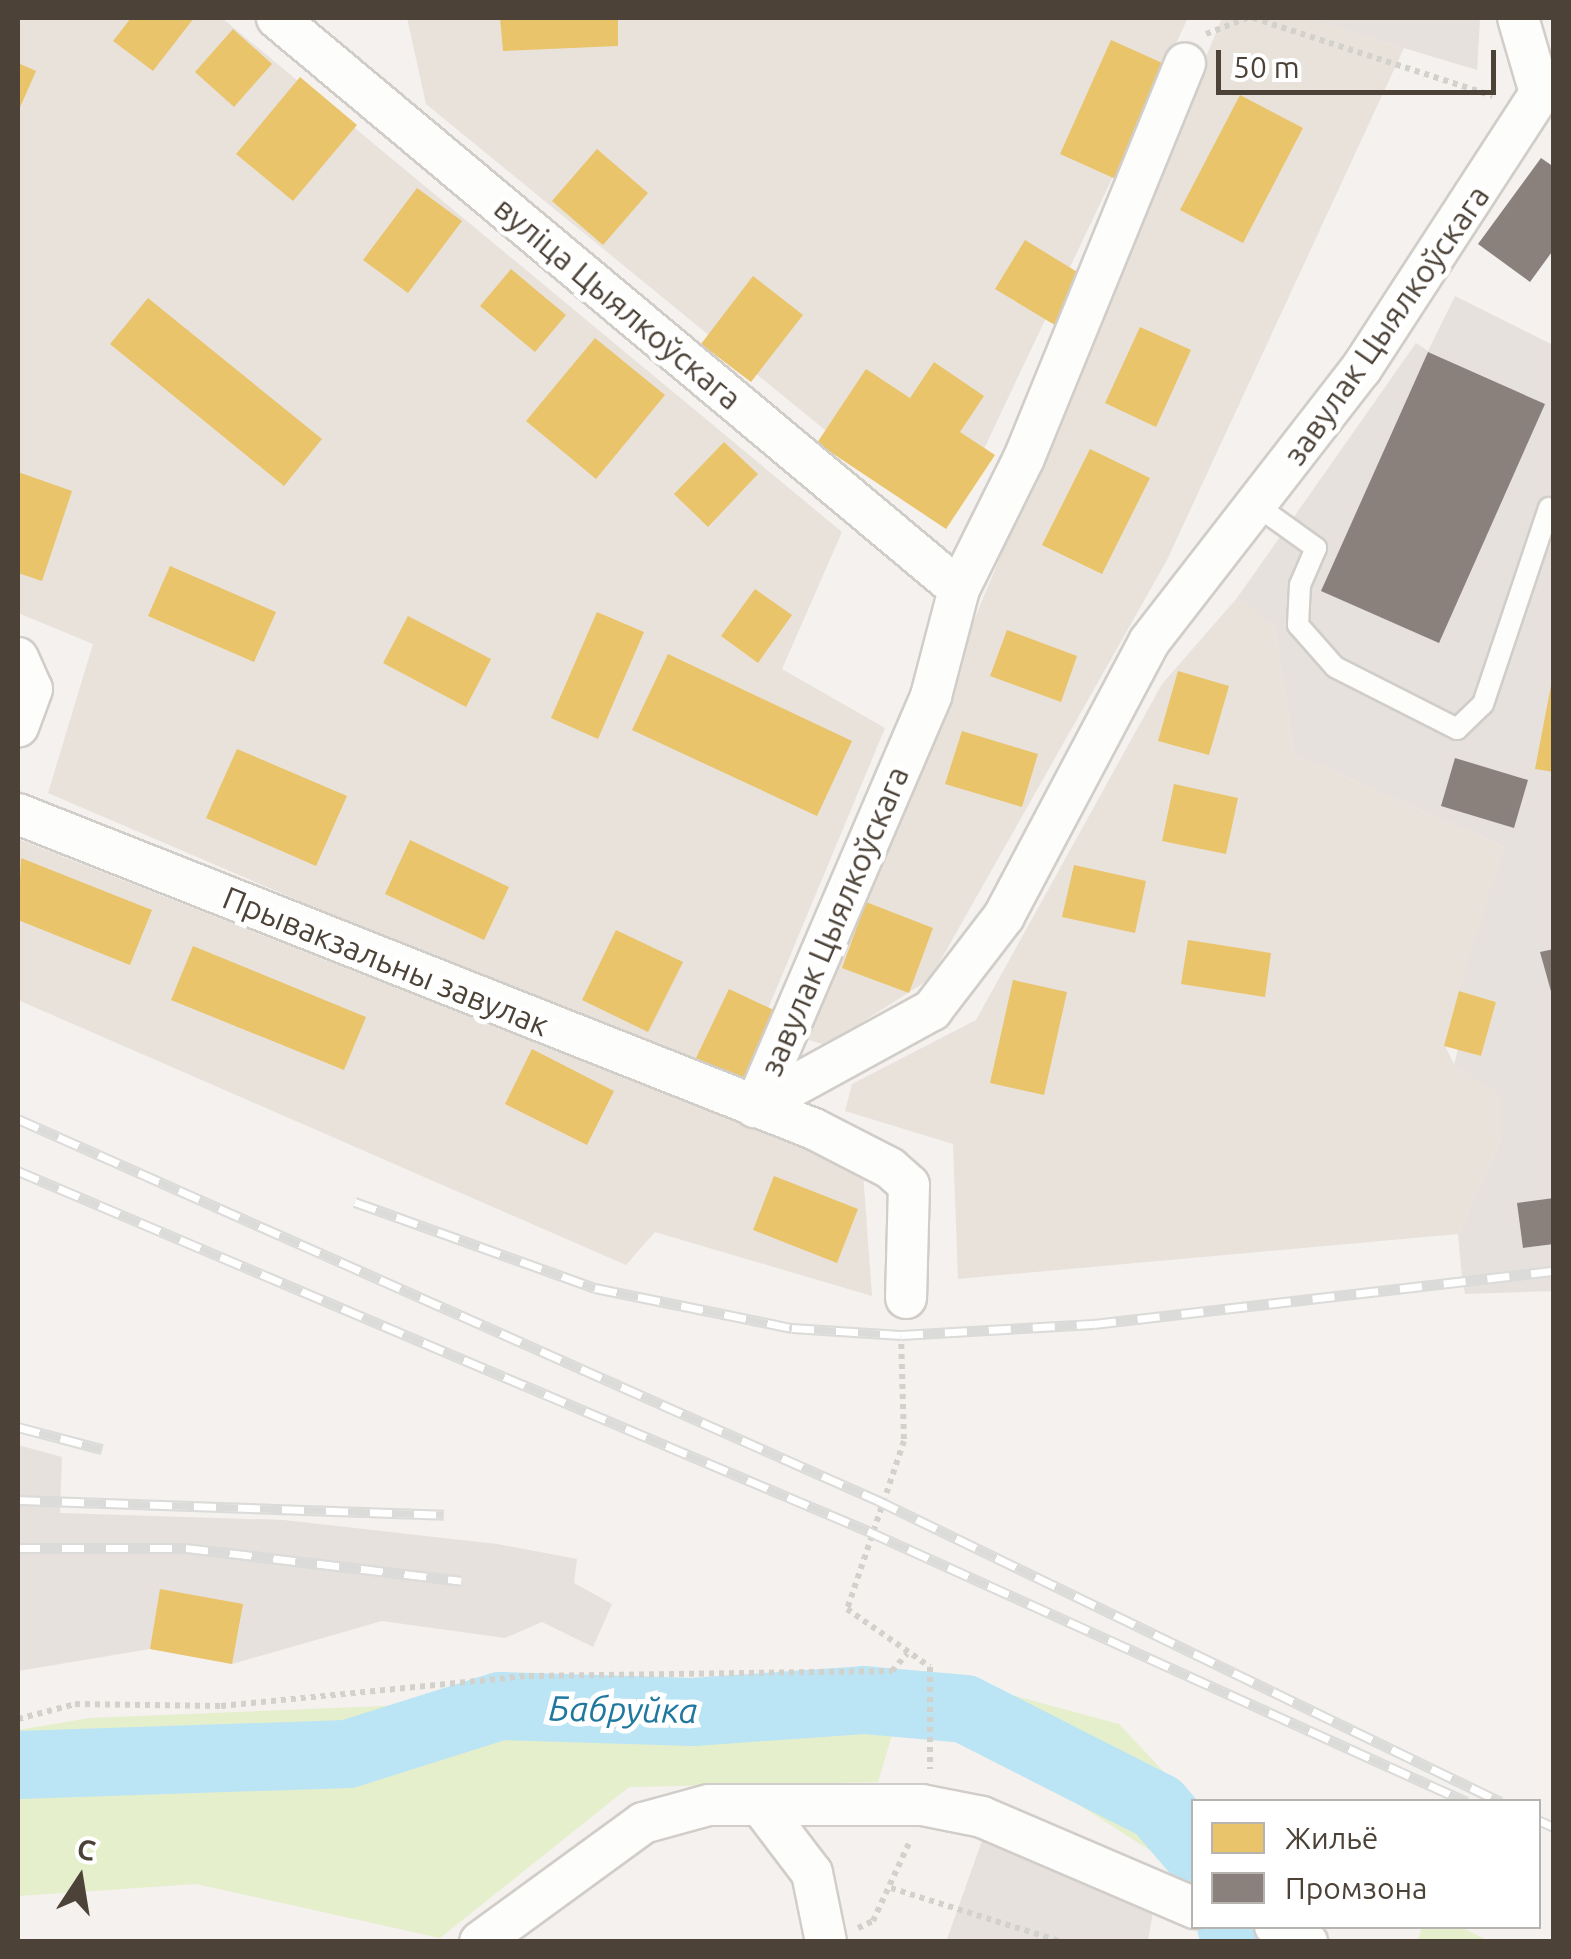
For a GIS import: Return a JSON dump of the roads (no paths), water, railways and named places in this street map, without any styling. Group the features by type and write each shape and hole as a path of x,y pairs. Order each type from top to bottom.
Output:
{"street":[{"name":"вуліца Цыялкоўскага","path":"277,18 959,589"},
{"name":"завулак Цыялкоўскага","path":"755,1107 905,1028 952,991 1004,916 1150,642 1456,234 1540,92 1518,18"},
{"name":"завулак Цыялкоўскага","path":"755,1107 931,696 959,589 1024,458 1185,64"},
{"path":"18,658 32,689 18,727"},
{"name":"Прывакзальны завулак","path":"18,814 814,1128 909,1185 906,1298"},
{"path":"480,1942 644,1823 709,1805 764,1810 922,1804 1034,1836 1184,1906"},
{"path":"764,1810 812,1872 826,1941"}],"lane":[{"path":"1256,505 1316,548 1300,585 1298,625 1335,668 1456,728 1483,704 1549,508"}],"waterway":[{"name":"Бабруйка","path":"18,1765 348,1754 500,1706 693,1712 864,1700 965,1709 1158,1807 1191,1846"},
{"name":"Бабруйка","path":"1232,1929 1236,1942"}],"railway":[{"path":"18,1119 877,1500 1495,1799"},
{"path":"18,1171 868,1531 1460,1799"},
{"path":"355,1202 595,1288 792,1328 901,1335 1094,1324 1554,1271"},
{"path":"18,1427 102,1449"},
{"path":"18,1500 444,1515"},
{"path":"18,1548 186,1548 461,1581"},
{"path":"1541,1821 1554,1827"}]}
